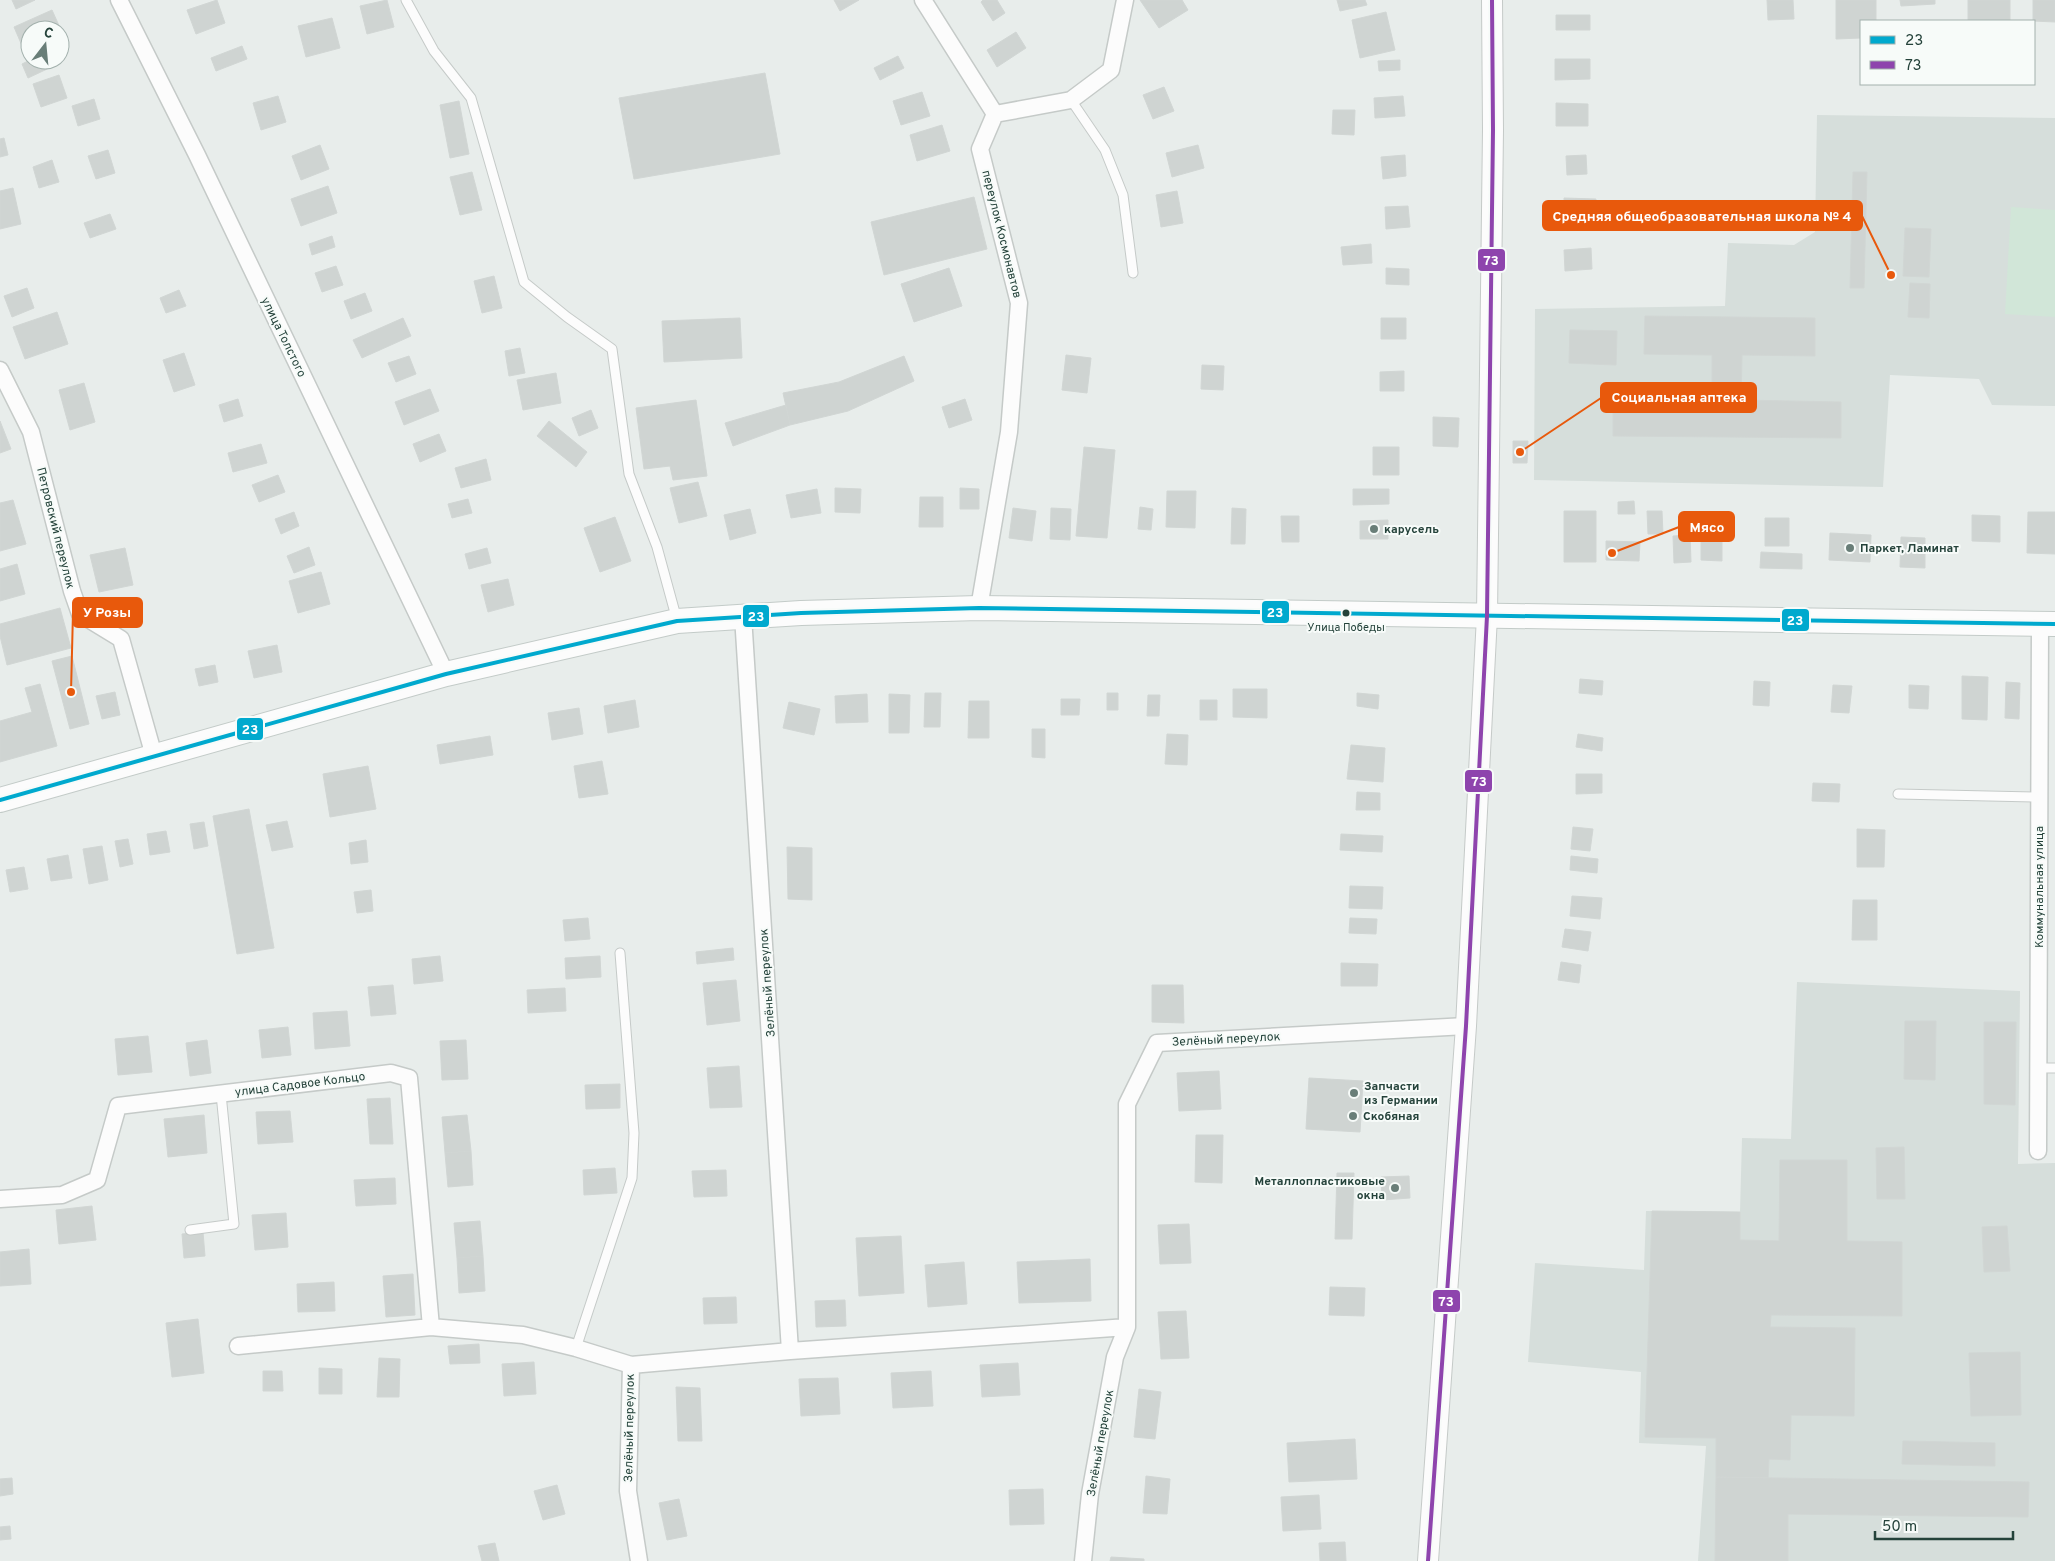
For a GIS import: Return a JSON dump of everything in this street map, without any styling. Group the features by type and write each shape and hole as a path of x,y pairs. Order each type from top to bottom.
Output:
{"main road":[{"path":"0,800 446,674 678,622 743,616 979,608 2047,624"}],"street":[{"name":"улица Толстого","path":"119,0 201,164 446,674"},
{"path":"923,0 994,114 1071,100 1111,70 1125,0"},
{"path":"1428,1561 1466,1026 1487,616 1493,170 1492,0"},
{"name":"переулок Космонавтов","path":"979,608 1009,432 1019,303 980,149 994,114"},
{"name":"Петровский переулок","path":"0,370 31,432 72,591 80,614 121,639 154,756"},
{"name":"Зелёный переулок","path":"743,616 790,1351"},
{"name":"Коммунальная улица","path":"2038,1151 2047,1068 2039,797 2047,624"},
{"name":"Зелёный переулок","path":"1083,1561 1090,1494 1115,1357 1127,1326 1127,1104 1157,1043 1466,1026"},
{"name":"улица Садовое Кольцо","path":"0,1199 62,1195 97,1180 118,1106 391,1073 409,1078 431,1327"},
{"name":"Зелёный переулок","path":"639,1561 628,1490 631,1365 1127,1326"},
{"path":"238,1346 431,1327 523,1335 576,1348 631,1365"}],"lane":[{"path":"406,0 434,51 471,98 524,282 567,318 612,349 629,474 657,547 678,622"},
{"path":"1071,100 1105,150 1123,195 1133,273"},
{"path":"1898,794 2039,797"},
{"path":"576,1348 632,1178 634,1133 620,953"},
{"path":"190,1230 234,1224 221,1094"}],"shaded area":[{"path":"1817,115 2055,118 2055,406 1992,405 1979,379 1890,375 1883,487 1534,480 1535,309 1725,306 1728,243 1794,245 1815,232"},
{"path":"1797,982 2020,991 2018,1164 2055,1163 2055,1561 1698,1561 1706,1446 1639,1443 1641,1372 1528,1362 1535,1263 1644,1270 1646,1211 1740,1212 1742,1138 1791,1139"}],"green space":[{"path":"2011,207 2055,210 2055,317 2005,314"}],"building":[{"path":"12,0 35,0 16,9"},
{"path":"217,0 225,23 196,34 187,10"},
{"path":"387,0 394,27 367,34 360,6"},
{"path":"834,0 859,0 840,11"},
{"path":"983,0 997,0 1005,13 993,21 981,2"},
{"path":"1140,0 1182,0 1188,10 1159,28"},
{"path":"1337,0 1365,0 1367,5 1340,11"},
{"path":"1767,0 1793,0 1794,19 1768,20"},
{"path":"1836,0 1876,0 1876,20 1860,20 1860,38 1836,39"},
{"path":"1900,0 1935,0 1935,4 1901,6"},
{"path":"1968,0 2010,0 2010,20 1968,20"},
{"path":"2033,0 2055,0 2055,22 2033,20"},
{"path":"52,10 56,20 30,20"},
{"path":"1386,12 1395,50 1360,58 1352,20"},
{"path":"1556,15 1590,15 1590,30 1556,30"},
{"path":"332,18 340,48 306,57 298,26"},
{"path":"20,24 20,41 14,27"},
{"path":"1016,32 1026,48 997,67 987,50"},
{"path":"242,46 247,59 216,71 211,58"},
{"path":"898,56 904,68 880,80 874,68"},
{"path":"1555,59 1590,59 1590,79 1555,80"},
{"path":"1400,60 1400,70 1379,71 1378,61"},
{"path":"25,70 45,70 28,78"},
{"path":"765,73 780,154 634,179 619,98"},
{"path":"59,75 67,98 41,107 33,84"},
{"path":"1164,87 1174,111 1153,119 1143,95"},
{"path":"922,92 930,116 901,125 893,101"},
{"path":"278,96 286,122 261,130 253,103"},
{"path":"1403,96 1405,116 1375,118 1374,98"},
{"path":"94,99 100,119 78,126 72,106"},
{"path":"459,101 469,154 450,158 440,105"},
{"path":"1556,103 1588,104 1588,126 1556,126"},
{"path":"1333,110 1355,110 1354,135 1332,134"},
{"path":"942,125 950,151 917,161 910,135"},
{"path":"4,138 8,155 0,157 0,139"},
{"path":"320,145 329,169 301,180 292,156"},
{"path":"1198,145 1204,168 1172,177 1166,153"},
{"path":"108,150 115,173 96,179 88,156"},
{"path":"1405,155 1406,176 1383,179 1381,157"},
{"path":"1586,155 1587,174 1567,175 1566,156"},
{"path":"52,160 59,182 39,188 33,167"},
{"path":"472,172 482,210 460,215 450,177"},
{"path":"1853,172 1867,172 1864,288 1850,288"},
{"path":"328,186 337,213 301,226 291,199"},
{"path":"13,188 21,224 0,229 0,191"},
{"path":"1177,191 1183,223 1161,227 1156,195"},
{"path":"974,197 987,249 884,275 871,222"},
{"path":"1564,198 1596,199 1595,221 1564,220"},
{"path":"1408,206 1410,227 1386,229 1385,207"},
{"path":"110,214 116,229 90,238 84,223"},
{"path":"1905,228 1931,229 1929,277 1903,276"},
{"path":"332,236 335,247 312,255 309,244"},
{"path":"1371,244 1372,263 1343,265 1341,247"},
{"path":"1591,248 1592,269 1565,271 1564,250"},
{"path":"336,266 343,285 322,292 315,273"},
{"path":"949,268 962,306 914,322 901,284"},
{"path":"1386,268 1409,269 1409,285 1386,284"},
{"path":"494,276 502,308 482,313 474,281"},
{"path":"1910,283 1930,284 1929,318 1908,317"},
{"path":"27,288 34,308 12,317 4,296"},
{"path":"179,290 186,306 166,313 160,298"},
{"path":"365,293 372,311 351,319 344,301"},
{"path":"57,312 68,344 25,359 13,327"},
{"path":"1645,316 1815,318 1815,356 1742,355 1741,400 1841,402 1841,438 1613,436 1613,400 1712,401 1712,355 1644,354"},
{"path":"403,318 411,336 362,358 353,340"},
{"path":"740,318 742,358 664,362 662,321"},
{"path":"1381,318 1406,318 1406,339 1381,339"},
{"path":"1570,330 1617,331 1616,365 1569,363"},
{"path":"520,348 525,373 509,376 505,351"},
{"path":"184,353 195,385 174,392 163,360"},
{"path":"1066,355 1091,358 1087,393 1062,390"},
{"path":"409,356 416,374 396,382 388,363"},
{"path":"904,356 914,381 848,411 790,425 783,393 839,382"},
{"path":"1202,365 1224,366 1223,390 1201,389"},
{"path":"1404,371 1404,391 1380,391 1380,372"},
{"path":"556,373 561,403 523,410 517,380"},
{"path":"84,383 95,422 70,430 59,390"},
{"path":"430,389 439,411 404,425 395,402"},
{"path":"238,399 243,416 224,422 219,405"},
{"path":"965,399 972,420 949,428 942,407"},
{"path":"696,400 707,476 673,480 670,466 644,469 636,408"},
{"path":"786,405 790,425 733,446 725,423"},
{"path":"591,410 598,428 579,436 572,418"},
{"path":"1433,417 1459,418 1458,447 1433,446"},
{"path":"0,421 11,449 0,453"},
{"path":"549,421 587,452 576,467 537,436"},
{"path":"439,434 446,451 420,462 413,444"},
{"path":"1513,441 1528,441 1527,463 1513,463"},
{"path":"261,444 267,463 233,472 228,453"},
{"path":"1084,447 1115,450 1107,538 1076,536"},
{"path":"1373,447 1399,447 1399,475 1373,475"},
{"path":"486,459 491,480 461,488 455,468"},
{"path":"278,475 285,492 259,502 252,485"},
{"path":"698,482 707,516 679,523 670,488"},
{"path":"835,488 861,489 860,513 835,512"},
{"path":"960,488 979,489 979,509 960,509"},
{"path":"817,489 821,513 791,518 786,495"},
{"path":"1353,489 1389,489 1389,504 1353,505"},
{"path":"1167,491 1196,491 1195,528 1166,527"},
{"path":"920,497 943,497 943,527 919,527"},
{"path":"468,499 472,513 452,518 448,504"},
{"path":"13,500 26,544 0,551 0,503"},
{"path":"1634,501 1635,514 1618,514 1618,502"},
{"path":"1140,507 1153,509 1151,530 1138,529"},
{"path":"1013,508 1036,511 1032,541 1009,538"},
{"path":"1051,508 1071,509 1070,540 1050,539"},
{"path":"1232,508 1246,509 1245,544 1231,544"},
{"path":"750,509 756,533 730,540 724,515"},
{"path":"1564,511 1596,511 1596,562 1564,562"},
{"path":"1647,511 1662,511 1663,534 1648,534"},
{"path":"294,512 299,526 281,534 275,519"},
{"path":"2028,512 2055,512 2055,554 2027,553"},
{"path":"1972,515 2000,516 2000,542 1972,541"},
{"path":"1281,516 1299,516 1299,542 1282,542"},
{"path":"615,517 631,561 600,572 584,528"},
{"path":"1765,518 1789,518 1789,546 1765,546"},
{"path":"1388,520 1388,539 1360,539 1360,521"},
{"path":"1701,530 1722,530 1722,561 1701,560"},
{"name":"Паркет, Ламинат","path":"1830,533 1871,535 1870,562 1829,560"},
{"path":"1690,535 1691,562 1674,563 1673,536"},
{"path":"1901,537 1925,538 1925,568 1900,567"},
{"path":"1606,541 1640,542 1639,561 1606,560"},
{"path":"309,547 315,565 294,573 287,556"},
{"path":"125,548 133,585 99,592 90,555"},
{"path":"487,548 491,563 469,569 465,554"},
{"path":"1761,552 1802,554 1802,569 1760,568"},
{"path":"17,564 25,594 0,601 0,569"},
{"path":"321,572 330,604 298,613 289,581"},
{"path":"508,579 514,605 488,612 481,585"},
{"path":"60,608 71,648 7,665 0,636 0,624"},
{"path":"277,645 282,672 254,678 248,651"},
{"path":"72,656 89,724 70,729 52,661"},
{"path":"215,665 218,682 199,686 195,669"},
{"path":"1962,676 1988,677 1987,720 1962,719"},
{"path":"1580,679 1603,681 1602,695 1579,693"},
{"path":"1754,681 1770,682 1769,706 1753,705"},
{"path":"2006,682 2020,683 2019,719 2005,718"},
{"path":"40,684 57,746 0,762 0,721 32,712 25,688"},
{"path":"1833,685 1852,686 1849,713 1831,712"},
{"path":"1909,685 1929,686 1928,709 1909,708"},
{"path":"1233,689 1267,689 1267,718 1233,717"},
{"path":"115,692 120,715 102,719 96,696"},
{"path":"925,693 941,693 940,727 924,727"},
{"path":"1107,693 1118,693 1118,710 1107,710"},
{"path":"1357,693 1379,695 1378,709 1357,706"},
{"path":"867,694 868,722 836,723 835,696"},
{"path":"889,694 910,695 909,733 889,733"},
{"path":"1148,695 1160,695 1159,716 1147,716"},
{"path":"1061,699 1080,699 1079,715 1061,715"},
{"path":"635,700 639,727 608,733 604,706"},
{"path":"1200,700 1217,700 1217,720 1200,720"},
{"path":"969,701 989,701 989,738 968,738"},
{"path":"789,702 820,709 814,735 783,728"},
{"path":"579,708 583,734 552,740 548,713"},
{"path":"1032,729 1045,729 1045,758 1032,757"},
{"path":"1167,734 1188,735 1187,765 1165,764"},
{"path":"1578,734 1603,738 1602,751 1576,747"},
{"path":"490,736 493,755 440,764 437,745"},
{"path":"1351,745 1385,748 1383,782 1347,779"},
{"path":"602,761 608,794 579,798 574,766"},
{"path":"368,766 376,809 330,817 323,774"},
{"path":"1576,774 1602,774 1602,793 1576,794"},
{"path":"1813,783 1840,784 1839,802 1812,801"},
{"path":"1357,792 1380,793 1380,810 1356,810"},
{"path":"249,809 274,948 237,954 213,816"},
{"path":"287,821 293,847 272,851 266,825"},
{"path":"204,822 208,846 194,849 190,824"},
{"path":"1573,827 1593,829 1590,851 1571,849"},
{"path":"1857,829 1885,830 1884,867 1857,867"},
{"path":"166,831 170,852 150,855 147,834"},
{"path":"1341,834 1383,836 1382,852 1340,850"},
{"path":"128,839 133,864 120,867 115,841"},
{"path":"366,840 368,862 351,864 349,843"},
{"path":"102,846 108,880 89,884 83,849"},
{"path":"787,847 812,848 812,900 788,899"},
{"path":"68,855 72,878 51,881 47,859"},
{"path":"1571,856 1598,859 1597,873 1570,870"},
{"path":"24,867 28,889 10,892 6,870"},
{"path":"1350,886 1383,887 1382,909 1349,908"},
{"path":"371,890 373,911 357,913 354,892"},
{"path":"1572,896 1602,898 1600,919 1570,916"},
{"path":"1853,900 1877,900 1877,940 1852,940"},
{"path":"588,918 590,939 565,941 563,920"},
{"path":"1350,918 1377,919 1376,934 1349,933"},
{"path":"1565,929 1591,932 1588,951 1562,947"},
{"path":"733,948 734,960 697,964 696,952"},
{"path":"440,956 443,981 414,984 412,959"},
{"path":"600,956 601,977 566,979 565,958"},
{"path":"1561,962 1581,965 1579,983 1558,980"},
{"path":"1341,963 1378,964 1377,986 1341,986"},
{"path":"736,980 740,1021 707,1025 703,983"},
{"path":"393,985 396,1014 371,1016 368,987"},
{"path":"1152,985 1183,985 1184,1023 1152,1022"},
{"path":"565,988 566,1011 528,1013 527,990"},
{"path":"347,1011 350,1046 315,1049 313,1013"},
{"path":"1905,1021 1936,1021 1935,1080 1904,1079"},
{"path":"1984,1022 2016,1022 2015,1105 1984,1104"},
{"path":"288,1027 291,1055 262,1058 259,1030"},
{"path":"148,1036 152,1072 118,1075 115,1039"},
{"path":"207,1040 211,1073 190,1076 186,1043"},
{"path":"466,1040 468,1079 442,1080 440,1041"},
{"path":"739,1066 742,1107 710,1108 707,1068"},
{"path":"1219,1071 1221,1109 1179,1111 1177,1073"},
{"path":"1309,1078 1363,1081 1360,1132 1306,1129"},
{"path":"620,1084 620,1108 586,1109 585,1085"},
{"path":"390,1098 393,1144 370,1144 367,1099"},
{"path":"290,1111 293,1142 258,1144 256,1112"},
{"path":"204,1115 207,1153 168,1157 164,1119"},
{"path":"467,1115 471,1151 445,1153 442,1117"},
{"path":"1196,1135 1223,1135 1222,1183 1195,1182"},
{"path":"1904,1147 1905,1199 1877,1199 1876,1148"},
{"path":"471,1151 473,1185 448,1187 445,1153"},
{"path":"1780,1160 1847,1160 1847,1241 1902,1242 1902,1316 1771,1315 1770,1327 1855,1328 1854,1416 1791,1415 1790,1460 1769,1459 1768,1478 1716,1477 1716,1438 1645,1437 1652,1211 1740,1212 1740,1240 1779,1241"},
{"path":"615,1168 617,1193 584,1195 583,1170"},
{"path":"726,1170 727,1196 694,1197 692,1171"},
{"path":"1337,1173 1354,1173 1352,1239 1335,1239"},
{"name":"Металлопластиковые окна","path":"1409,1176 1410,1198 1382,1200 1381,1177"},
{"path":"395,1178 396,1204 356,1206 354,1180"},
{"path":"92,1206 96,1240 59,1244 56,1210"},
{"path":"286,1213 288,1247 255,1250 252,1215"},
{"path":"480,1221 483,1256 457,1258 454,1223"},
{"path":"1189,1224 1191,1263 1160,1264 1158,1225"},
{"path":"2007,1226 2010,1271 1984,1272 1982,1227"},
{"path":"203,1232 205,1256 184,1258 182,1234"},
{"path":"901,1236 904,1293 859,1296 856,1238"},
{"path":"29,1249 31,1284 0,1286 0,1252"},
{"path":"483,1256 485,1291 459,1293 457,1258"},
{"path":"1090,1259 1091,1301 1019,1303 1017,1262"},
{"path":"964,1262 967,1304 928,1307 925,1265"},
{"path":"413,1274 415,1315 386,1317 383,1276"},
{"path":"334,1282 335,1311 298,1312 297,1284"},
{"path":"1330,1287 1365,1288 1364,1316 1329,1315"},
{"path":"736,1297 737,1323 704,1324 703,1298"},
{"path":"845,1300 846,1326 816,1327 815,1301"},
{"path":"1186,1311 1189,1358 1161,1359 1158,1312"},
{"path":"198,1319 204,1373 172,1377 166,1323"},
{"path":"479,1344 480,1363 450,1364 448,1346"},
{"path":"2020,1352 2021,1415 1971,1416 1969,1353"},
{"path":"379,1358 400,1359 399,1397 377,1397"},
{"path":"534,1362 536,1394 504,1396 502,1364"},
{"path":"1018,1363 1020,1395 982,1397 980,1365"},
{"path":"319,1368 342,1369 342,1394 319,1394"},
{"path":"263,1371 282,1371 283,1391 263,1391"},
{"path":"931,1371 933,1406 893,1408 891,1373"},
{"path":"838,1378 840,1414 801,1416 799,1379"},
{"path":"676,1387 700,1388 702,1441 678,1441"},
{"path":"1139,1389 1161,1392 1155,1439 1134,1437"},
{"path":"1355,1439 1357,1479 1289,1482 1287,1443"},
{"path":"1903,1441 1995,1443 1995,1466 1902,1464"},
{"path":"1146,1476 1170,1479 1167,1514 1143,1513"},
{"path":"1716,1477 2029,1482 2028,1517 1788,1514 1788,1561 1715,1561"},
{"path":"12,1478 13,1494 0,1496 0,1479"},
{"path":"557,1485 565,1514 543,1520 534,1491"},
{"path":"1043,1489 1044,1524 1010,1525 1009,1490"},
{"path":"1319,1495 1321,1529 1283,1531 1281,1497"},
{"path":"679,1499 687,1536 667,1540 659,1503"},
{"path":"10,1526 11,1539 0,1540 0,1527"},
{"path":"1345,1542 1346,1561 1320,1561 1319,1543"},
{"path":"495,1543 499,1561 482,1561 478,1546"},
{"path":"1111,1557 1144,1559 1144,1561 1110,1561"}],"transit line":[{"name":"73","path":"1428,1561 1466,1026 1487,616 1493,130 1492,0"},
{"name":"23","path":"0,800 446,674 677,621 801,613 979,608 2055,624"}],"place":[{"name":"Средняя общеобразовательная школа № 4","path":"1891,275"},
{"name":"Социальная аптека","path":"1520,452"},
{"name":"карусель","path":"1374,529"},
{"name":"Паркет, Ламинат","path":"1850,548"},
{"name":"Мясо","path":"1612,553"},
{"name":"Улица Победы","path":"1346,613"},
{"name":"У Розы","path":"71,692"},
{"name":"Запчасти из Германии","path":"1354,1093"},
{"name":"Скобяная","path":"1353,1116"},
{"name":"Металлопластиковые окна","path":"1395,1188"}]}
